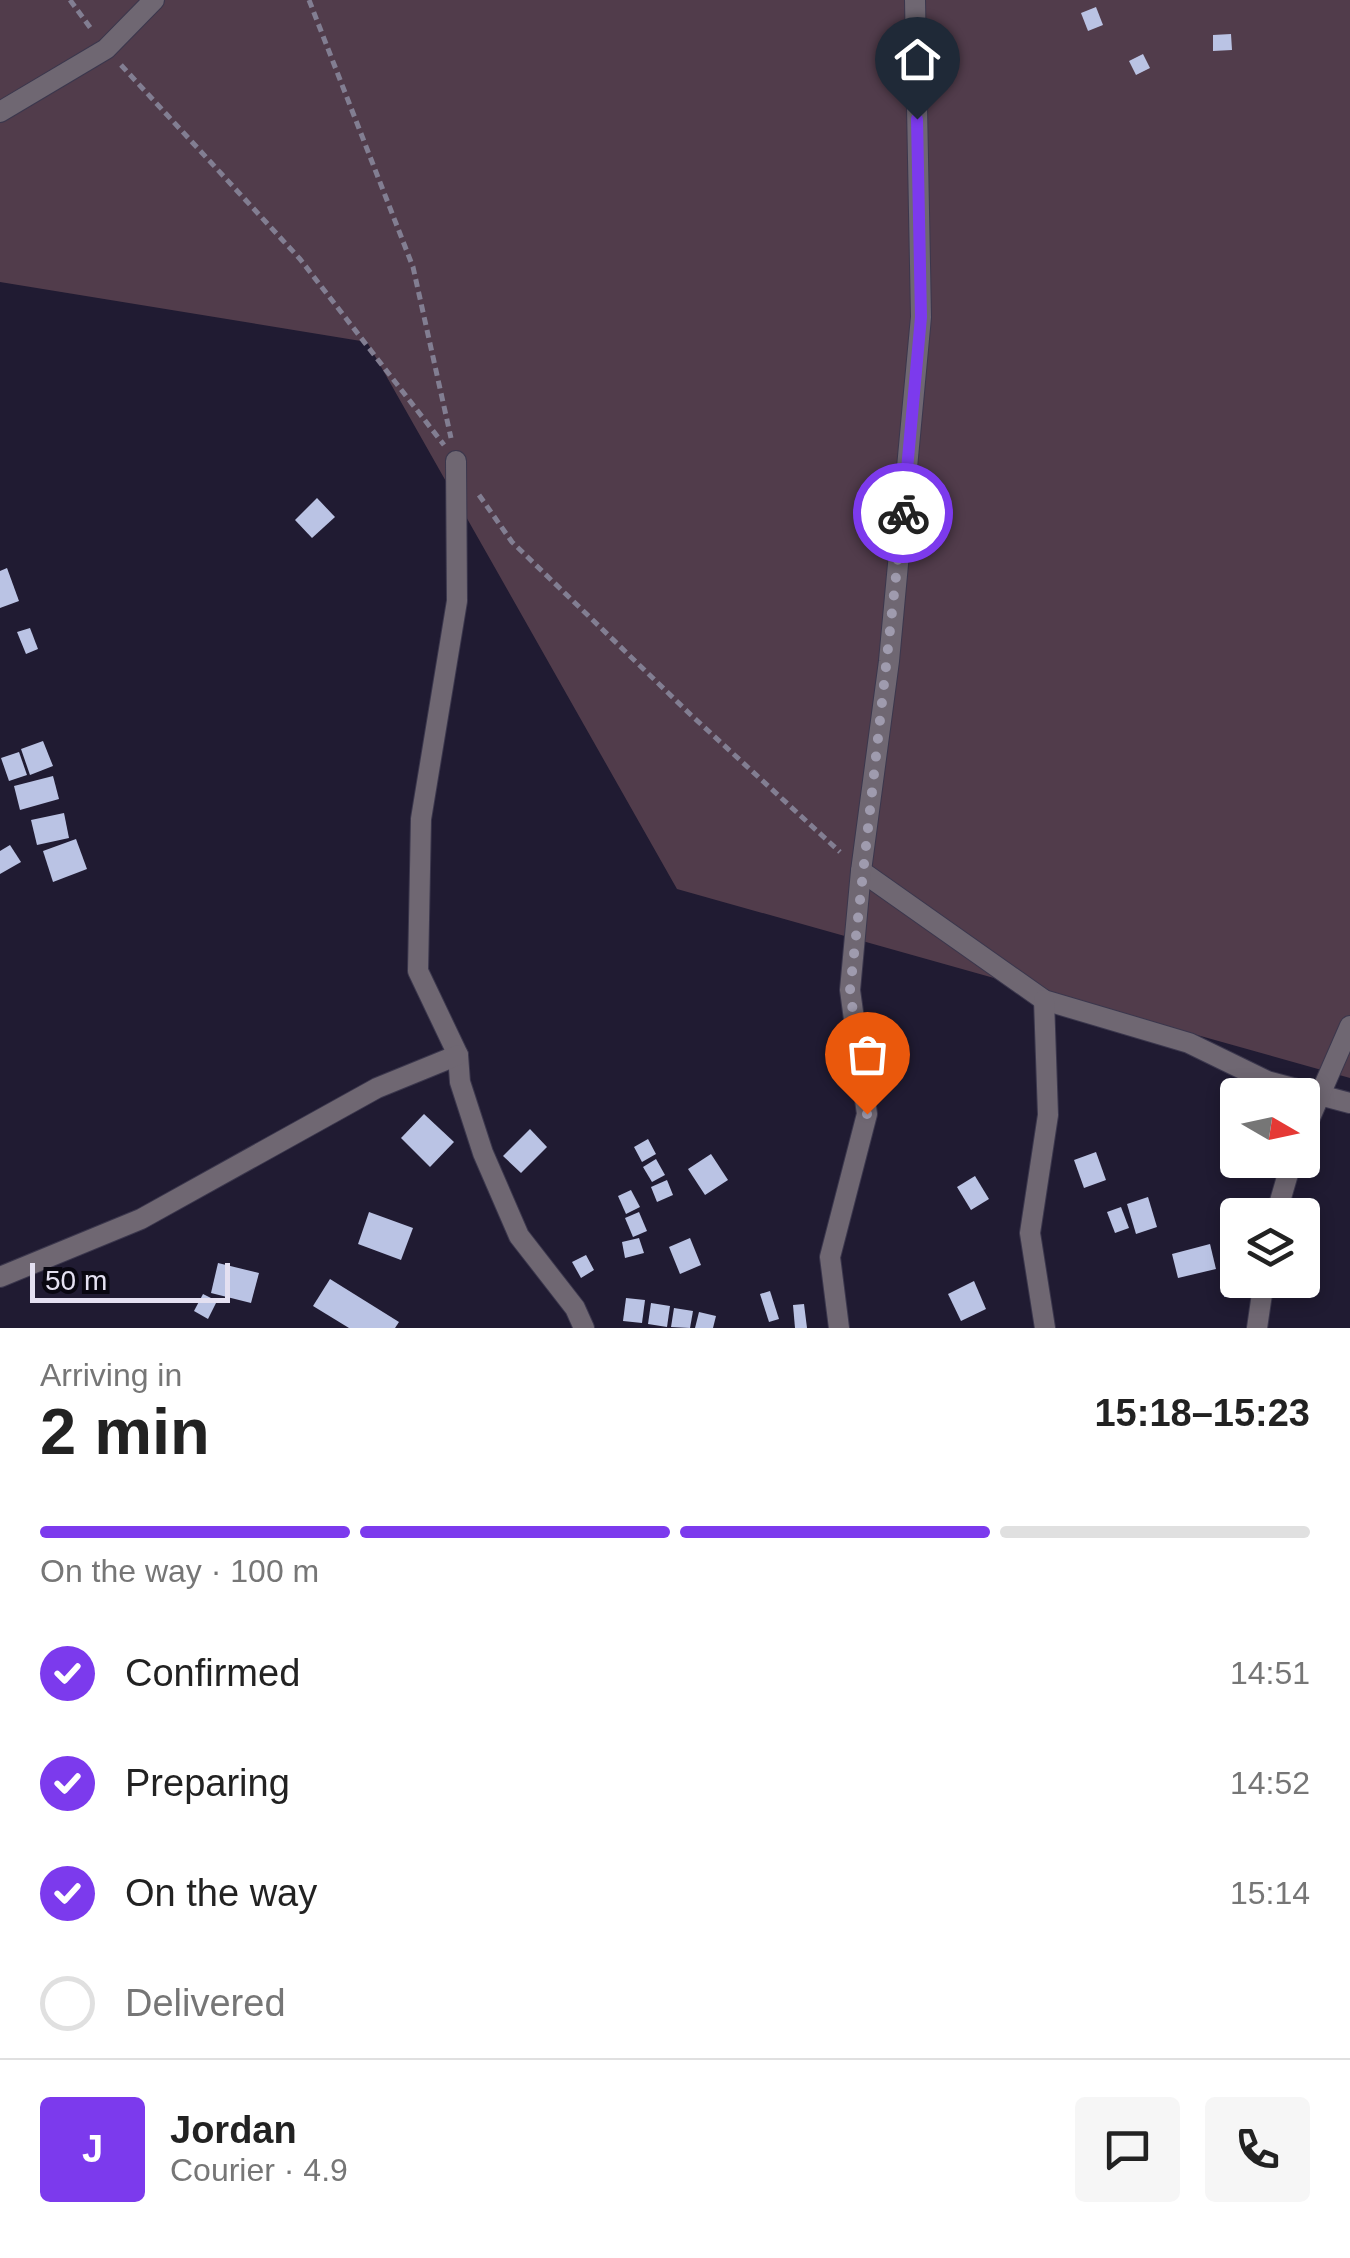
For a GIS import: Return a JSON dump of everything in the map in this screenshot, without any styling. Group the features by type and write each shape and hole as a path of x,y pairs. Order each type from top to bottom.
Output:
{"street":[{"path":"0,112 106,49 154,0"},
{"path":"839,1328 830,1257 867,1114 850,990 861,870 889,661 921,317 915,0"},
{"path":"456,461 458,602 421,820 418,970 458,1055 460,1082 519,1236 575,1308 584,1328"},
{"path":"861,870 1044,1000 1189,1044 1263,1078"},
{"path":"1044,1000 1048,1115 1030,1233 1044,1328"},
{"path":"1320,1095 1350,1026"},
{"path":"0,1277 141,1219 377,1088 458,1055"},
{"path":"1320,1097 1350,1102"},
{"path":"1257,1328 1261,1298"}],"path":[{"path":"309,0 413,266 456,461"}],"shaded area":[{"path":"0,0 1350,0 1350,1078 677,889 367,342 0,282"}],"building":[{"path":"1096,7 1103,25 1088,31 1081,13"},
{"path":"1231,34 1232,50 1213,51 1213,35"},
{"path":"1143,54 1150,68 1136,75 1129,61"},
{"path":"317,498 335,517 312,538 295,520"},
{"path":"7,568 19,601 0,608 0,571"},
{"path":"30,628 38,649 26,654 17,632"},
{"path":"43,741 53,766 30,775 21,749"},
{"path":"19,752 27,775 9,781 1,758"},
{"path":"53,776 59,799 20,810 14,786"},
{"path":"64,813 69,838 37,845 31,820"},
{"path":"76,839 87,869 53,882 43,851"},
{"path":"10,845 21,862 0,874 0,851"},
{"path":"424,1114 454,1142 430,1167 401,1138"},
{"path":"530,1129 547,1147 521,1173 503,1156"},
{"path":"648,1139 656,1154 642,1162 634,1147"},
{"path":"1096,1152 1106,1180 1084,1188 1074,1160"},
{"path":"711,1154 728,1180 705,1195 688,1169"},
{"path":"656,1159 665,1175 652,1182 643,1167"},
{"path":"975,1176 989,1199 971,1210 957,1187"},
{"path":"667,1180 673,1195 657,1202 651,1187"},
{"path":"631,1190 640,1207 626,1214 618,1196"},
{"path":"1148,1197 1157,1227 1136,1234 1127,1204"},
{"path":"1121,1207 1129,1228 1115,1233 1107,1212"},
{"path":"369,1212 413,1228 401,1260 358,1244"},
{"path":"639,1212 647,1231 633,1237 625,1218"},
{"path":"639,1238 644,1253 625,1258 622,1242"},
{"path":"690,1238 701,1265 680,1274 669,1247"},
{"path":"1210,1244 1216,1269 1178,1278 1172,1254"},
{"path":"586,1255 594,1270 581,1278 572,1262"},
{"path":"218,1263 259,1273 251,1303 211,1293"},
{"path":"330,1279 399,1322 395,1328 349,1328 313,1306"},
{"path":"974,1281 986,1309 961,1321 948,1294"},
{"path":"770,1291 779,1319 769,1322 760,1294"},
{"path":"203,1294 217,1301 208,1319 194,1311"},
{"path":"626,1298 645,1300 642,1323 623,1321"},
{"path":"651,1303 670,1306 667,1327 648,1324"},
{"path":"804,1304 807,1328 795,1328 793,1305"},
{"path":"674,1308 693,1311 690,1328 671,1327"},
{"path":"699,1312 716,1316 713,1328 695,1328"}],"way so far":[{"path":"867,1114 850,990 903,513"}],"route":[{"path":"903,513 921,317 917,119"}]}
